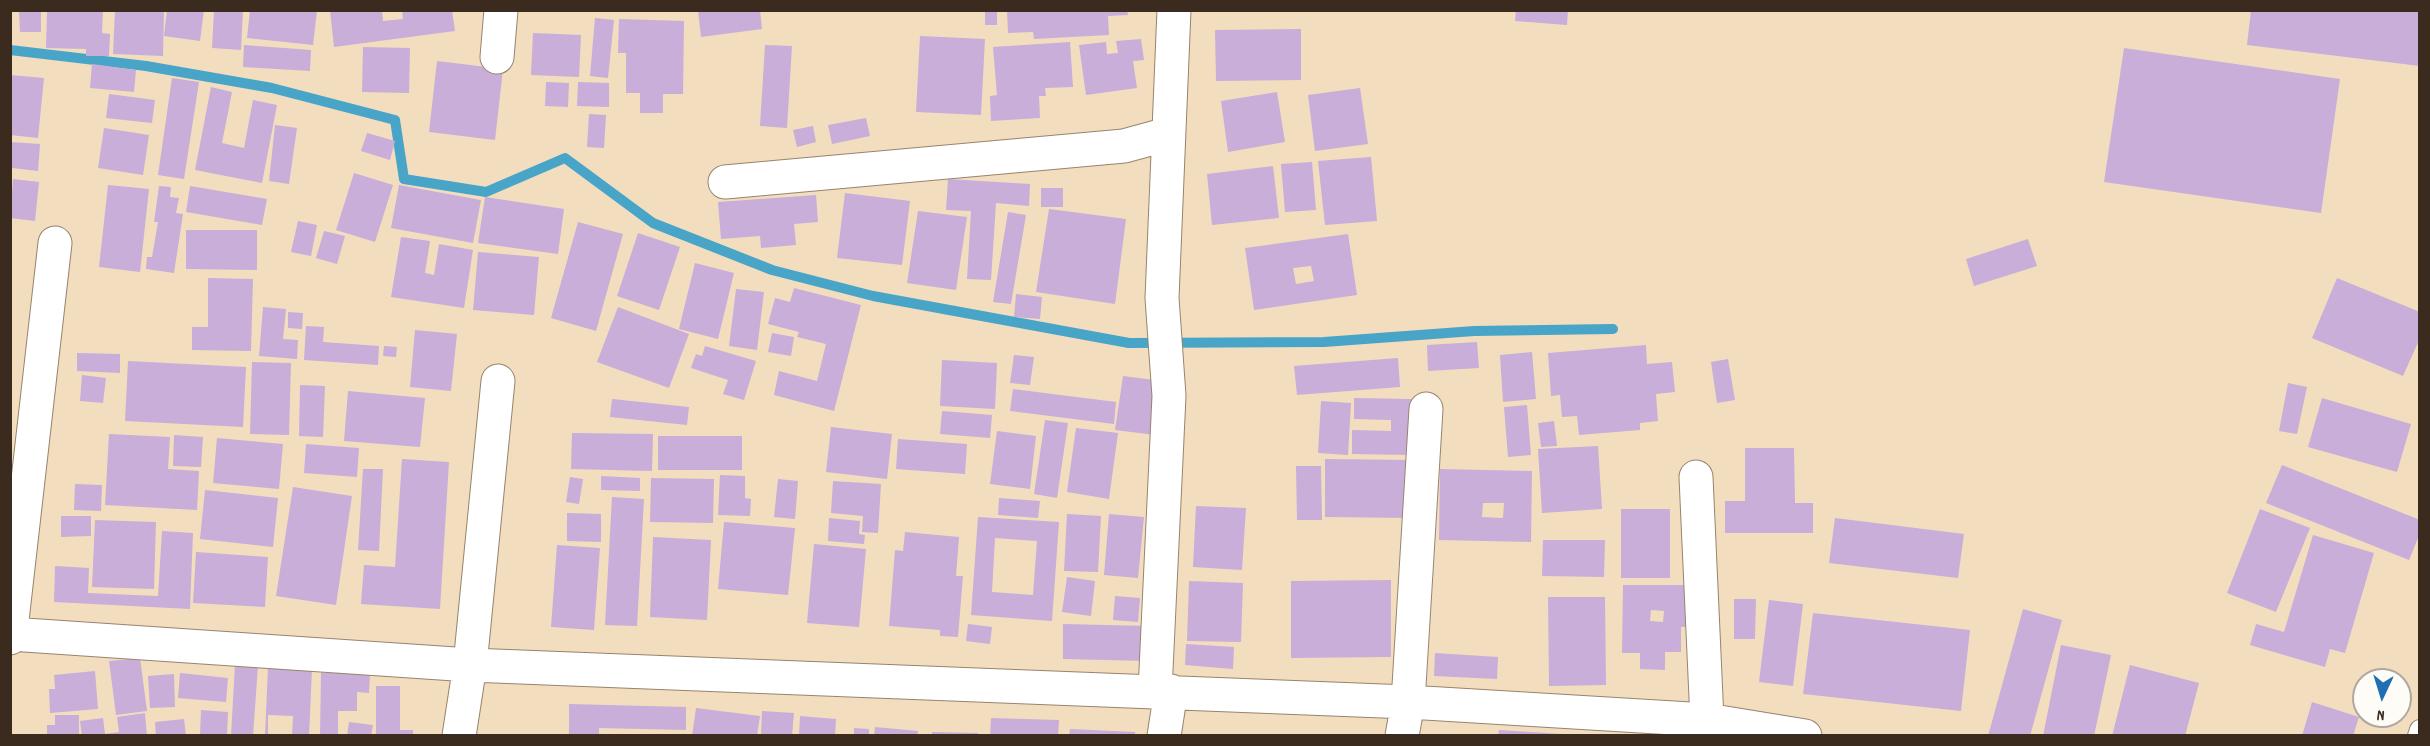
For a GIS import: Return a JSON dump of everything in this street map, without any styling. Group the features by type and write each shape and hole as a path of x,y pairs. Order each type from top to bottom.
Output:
{"street":[{"path":"497,57 501,10"},
{"path":"1164,735 1169,396 1162,298 1174,10"},
{"path":"725,182 1124,146 1168,134"},
{"path":"10,638 55,243"},
{"path":"459,735 470,665 498,381"},
{"path":"1402,735 1408,702 1426,409"},
{"path":"1696,477 1707,720"},
{"path":"11,634 470,665 1408,702 1707,720 1805,735"}],"lane":[{"path":"2418,735 2420,730"}],"building":[{"path":"19,10 41,10 41,32 20,32"},
{"path":"47,10 103,10 102,33 110,34 109,56 86,56 86,49 46,48"},
{"path":"115,10 164,10 163,56 113,54"},
{"path":"167,10 204,10 200,41 164,36"},
{"path":"214,10 243,10 241,50 212,48"},
{"path":"250,10 317,10 313,45 247,38"},
{"path":"330,10 382,10 383,21 403,19 402,10 452,10 455,31 334,47"},
{"path":"698,10 760,10 762,29 701,37"},
{"path":"985,10 997,10 997,25 985,25"},
{"path":"1007,10 1127,10 1128,15 1108,16 1109,35 1034,39 1033,32 1008,33"},
{"path":"1516,10 1568,10 1567,25 1515,21"},
{"path":"2251,10 2420,10 2420,66 2247,45"},
{"path":"595,18 614,20 608,78 590,76"},
{"path":"619,19 684,21 683,94 663,94 663,113 640,113 640,93 626,93 626,53 618,53"},
{"path":"1301,29 1301,80 1216,81 1215,30"},
{"path":"533,33 581,35 579,77 531,75"},
{"path":"920,36 985,39 981,115 916,112"},
{"path":"1141,39 1144,60 1133,61 1137,88 1086,95 1079,45 1106,42 1107,54 1118,53 1116,41"},
{"path":"1070,42 1073,87 1045,88 1046,96 1039,96 1040,118 991,121 990,96 997,95 993,47"},
{"path":"244,45 311,50 310,71 243,67"},
{"path":"765,45 792,46 787,128 760,126"},
{"path":"363,47 410,48 409,93 362,92"},
{"path":"2124,48 2340,79 2321,213 2104,182"},
{"path":"437,61 503,69 495,140 429,132"},
{"path":"92,64 136,70 134,92 90,88"},
{"path":"10,75 44,78 38,138 10,135"},
{"path":"172,78 199,82 184,179 158,175"},
{"path":"546,82 569,83 568,107 545,106"},
{"path":"578,82 609,83 609,107 577,106"},
{"path":"211,87 232,92 222,143 244,148 253,100 277,105 262,183 195,170"},
{"path":"1360,88 1368,144 1315,151 1308,95"},
{"path":"1277,92 1285,142 1228,152 1221,101"},
{"path":"109,94 155,100 152,123 106,118"},
{"path":"589,114 606,115 604,148 587,147"},
{"path":"866,118 870,136 832,144 828,125"},
{"path":"275,125 297,128 289,184 269,181"},
{"path":"813,126 816,142 797,147 793,130"},
{"path":"104,128 149,135 143,175 98,168"},
{"path":"367,133 395,141 390,160 361,151"},
{"path":"10,142 40,144 38,171 12,168"},
{"path":"1371,157 1377,221 1325,225 1318,161"},
{"path":"1312,162 1316,210 1285,212 1281,164"},
{"path":"1273,166 1279,218 1212,225 1207,174"},
{"path":"354,173 393,185 375,242 336,230"},
{"path":"13,179 39,182 35,221 10,218"},
{"path":"948,179 1030,184 1029,206 996,203 991,280 967,279 971,211 946,210"},
{"path":"108,185 149,189 140,272 99,267"},
{"path":"399,185 481,200 473,243 391,228"},
{"path":"159,186 171,187 170,197 179,198 176,213 183,214 174,273 146,269 147,257 152,257 158,222 154,222"},
{"path":"190,186 267,199 262,225 186,212"},
{"path":"1041,188 1063,188 1063,207 1041,207"},
{"path":"845,193 910,201 902,265 837,258"},
{"path":"816,195 818,222 794,224 796,245 761,248 760,236 721,239 718,202"},
{"path":"485,197 564,209 558,254 478,243"},
{"path":"1049,209 1126,219 1115,304 1036,292"},
{"path":"918,211 967,217 956,290 907,283"},
{"path":"1008,212 1026,215 1011,304 993,302"},
{"path":"298,221 317,225 311,256 291,252"},
{"path":"578,222 623,234 596,331 551,318"},
{"path":"186,230 257,230 257,270 186,269"},
{"path":"324,231 345,236 337,264 316,258"},
{"path":"638,233 680,247 659,310 617,296"},
{"path":"1348,234 1357,295 1254,310 1245,248","holes":["1311,266 1314,281 1296,284 1293,268"]},
{"path":"401,237 430,241 425,273 434,275 439,244 473,250 464,308 391,297"},
{"path":"2028,239 2037,266 1974,286 1966,259"},
{"path":"478,252 539,257 534,315 473,310"},
{"path":"695,263 734,273 718,339 679,329"},
{"path":"208,278 253,279 251,351 192,350 192,327 208,327"},
{"path":"2337,278 2420,312 2420,338 2403,376 2312,338"},
{"path":"794,288 861,305 834,411 774,395 779,371 817,381 826,344 797,337 799,332 768,324 775,298 790,302"},
{"path":"736,289 764,292 757,350 729,346"},
{"path":"1016,294 1042,297 1040,319 1014,317"},
{"path":"263,307 286,309 283,339 298,340 297,359 259,356"},
{"path":"618,307 689,334 669,388 597,362"},
{"path":"288,312 303,313 302,329 288,328"},
{"path":"306,326 324,327 323,342 379,346 378,365 304,360"},
{"path":"415,330 457,334 451,391 410,387"},
{"path":"772,333 794,337 791,356 768,352"},
{"path":"1477,342 1479,368 1428,371 1427,345"},
{"path":"1646,345 1647,364 1672,362 1675,392 1656,394 1658,421 1640,423 1640,430 1579,435 1577,416 1562,417 1560,395 1551,396 1548,353"},
{"path":"384,346 397,347 396,357 383,356"},
{"path":"705,346 756,361 744,400 723,394 728,380 691,368 696,354 702,356"},
{"path":"1532,352 1536,399 1503,402 1500,355"},
{"path":"77,353 120,354 120,373 77,371"},
{"path":"1014,355 1034,357 1030,385 1010,383"},
{"path":"1398,358 1400,387 1297,395 1294,366"},
{"path":"1728,359 1735,400 1717,403 1711,362"},
{"path":"942,360 997,363 995,409 940,406"},
{"path":"128,361 246,367 243,427 125,421"},
{"path":"252,362 291,363 289,435 250,434"},
{"path":"82,375 106,378 103,403 80,401"},
{"path":"1123,376 1162,381 1155,435 1115,430"},
{"path":"2288,383 2307,387 2297,434 2279,431"},
{"path":"300,385 325,386 323,437 299,436"},
{"path":"1013,389 1116,402 1114,424 1010,411"},
{"path":"348,391 425,398 420,447 344,441"},
{"path":"1354,398 1411,399 1410,455 1352,454 1352,430 1391,431 1391,420 1354,419"},
{"path":"2322,398 2411,424 2397,472 2308,447"},
{"path":"612,399 689,407 687,425 610,417"},
{"path":"1321,401 1351,403 1348,455 1318,453"},
{"path":"1527,405 1531,455 1508,457 1504,407"},
{"path":"942,411 992,415 990,438 940,434"},
{"path":"1045,420 1068,423 1057,498 1034,494"},
{"path":"1554,421 1557,446 1541,447 1538,423"},
{"path":"831,427 892,434 887,479 826,472"},
{"path":"1076,428 1118,433 1109,499 1067,492"},
{"path":"997,431 1036,436 1030,489 990,484"},
{"path":"572,433 653,434 652,471 571,469"},
{"path":"109,434 170,437 168,469 199,471 197,510 105,505"},
{"path":"174,435 203,437 201,467 173,466"},
{"path":"658,436 742,436 742,470 658,470"},
{"path":"217,438 283,444 279,489 213,483"},
{"path":"898,439 967,444 965,474 896,469"},
{"path":"306,444 359,448 357,477 304,473"},
{"path":"1598,446 1602,509 1542,513 1538,449"},
{"path":"1745,448 1794,448 1795,503 1813,503 1813,533 1725,533 1725,501 1745,501"},
{"path":"402,459 449,462 440,609 361,604 364,565 395,567"},
{"path":"1325,459 1411,460 1410,518 1325,517"},
{"path":"2282,465 2420,520 2420,533 2409,560 2266,503"},
{"path":"1296,466 1321,466 1322,520 1297,520"},
{"path":"363,469 383,469 379,551 358,550"},
{"path":"1440,469 1532,471 1531,542 1439,540","holes":["1483,503 1504,503 1503,518 1482,517"]},
{"path":"720,475 745,476 745,498 751,499 750,516 718,515"},
{"path":"601,476 640,478 640,491 601,490"},
{"path":"570,477 583,479 579,504 566,502"},
{"path":"651,478 714,479 713,523 650,522"},
{"path":"778,479 798,481 795,519 774,517"},
{"path":"833,481 881,484 878,533 862,532 863,516 831,513"},
{"path":"75,484 102,485 101,511 74,510"},
{"path":"293,487 352,496 336,605 276,596"},
{"path":"205,490 278,498 273,547 200,539"},
{"path":"612,497 644,499 637,626 605,625"},
{"path":"999,498 1040,501 1038,518 998,515"},
{"path":"1196,506 1246,508 1242,570 1193,567"},
{"path":"1621,509 1670,509 1670,578 1621,578"},
{"path":"2260,509 2310,528 2276,612 2227,593"},
{"path":"567,513 601,514 601,542 567,541"},
{"path":"1067,514 1101,516 1098,572 1064,571"},
{"path":"1109,514 1144,517 1138,578 1104,575"},
{"path":"61,516 91,516 91,536 61,537"},
{"path":"978,517 1059,522 1052,621 971,615","holes":["995,538 1037,541 1033,595 992,592"]},
{"path":"829,518 860,521 859,534 865,535 864,544 828,541"},
{"path":"1835,518 1964,534 1958,578 1829,563"},
{"path":"95,520 156,522 154,589 92,587"},
{"path":"724,522 795,528 788,595 718,589"},
{"path":"162,531 193,533 190,609 54,602 55,566 89,568 88,593 158,596"},
{"path":"905,532 959,537 956,576 963,576 958,637 940,636 940,630 889,626 895,550 903,551"},
{"path":"2313,535 2374,553 2345,653 2330,649 2325,667 2250,645 2256,624 2284,632"},
{"path":"653,537 711,540 707,620 650,617"},
{"path":"1543,540 1605,540 1604,577 1542,576"},
{"path":"814,544 866,549 859,627 807,623"},
{"path":"557,545 600,548 594,630 551,627"},
{"path":"196,552 268,557 265,607 193,603"},
{"path":"1067,577 1095,581 1091,616 1062,612"},
{"path":"1391,580 1391,657 1291,658 1291,581"},
{"path":"1189,581 1243,583 1241,642 1187,641"},
{"path":"1623,585 1686,585 1686,627 1681,627 1681,652 1665,652 1665,670 1640,669 1640,653 1622,653","holes":["1651,610 1664,611 1663,622 1650,621"]},
{"path":"1115,596 1140,598 1138,622 1113,620"},
{"path":"1548,597 1605,597 1606,685 1549,686"},
{"path":"1734,599 1756,599 1755,639 1734,639"},
{"path":"1769,600 1803,604 1793,686 1759,682"},
{"path":"2023,609 2062,620 2030,736 1988,736"},
{"path":"1813,613 1970,630 1961,711 1803,694"},
{"path":"968,624 992,627 990,644 966,641"},
{"path":"1063,624 1149,626 1148,661 1063,659"},
{"path":"1186,644 1234,647 1233,669 1185,665"},
{"path":"2061,645 2111,655 2094,736 2043,736"},
{"path":"1435,653 1498,657 1497,679 1434,676"},
{"path":"140,658 147,711 116,715 109,661"},
{"path":"235,664 258,665 253,736 231,736"},
{"path":"2130,665 2199,683 2185,736 2112,736"},
{"path":"268,667 312,669 309,736 292,736 293,716 268,715 268,736 265,736"},
{"path":"95,671 98,709 50,713 49,689 55,689 54,675"},
{"path":"180,673 228,678 226,702 178,698"},
{"path":"321,673 370,673 369,693 357,692 357,711 338,711 338,736 320,736"},
{"path":"174,674 175,707 150,708 148,676"},
{"path":"376,686 400,686 400,730 413,730 413,736 376,736"},
{"path":"2312,702 2352,715 2352,728 2356,728 2353,736 2302,736"},
{"path":"569,704 686,707 686,730 599,728 599,736 569,736"},
{"path":"696,708 760,716 757,736 692,736"},
{"path":"201,710 228,712 227,736 200,736"},
{"path":"762,711 794,713 792,736 761,736"},
{"path":"145,713 147,736 82,736 80,721 103,718 105,734 119,732 117,717"},
{"path":"55,715 79,715 79,736 47,736 47,725 55,725"},
{"path":"800,716 836,719 835,736 799,736"},
{"path":"991,718 1059,720 1058,736 990,736"},
{"path":"184,719 186,736 156,736 155,722"},
{"path":"349,722 373,725 371,736 347,736"},
{"path":"875,727 918,731 917,736 874,736"},
{"path":"854,728 869,729 869,736 854,736"},
{"path":"1070,729 1135,732 1135,736 1069,736"},
{"path":"1499,730 1562,734 1562,736 1498,736"},
{"path":"932,732 978,733 978,736 932,736"}],"waterway":[{"path":"10,50 146,66 272,88 395,120 404,179 486,192 565,158 653,223 772,270 873,296 1129,343 1324,342 1474,331 1613,329"}]}
